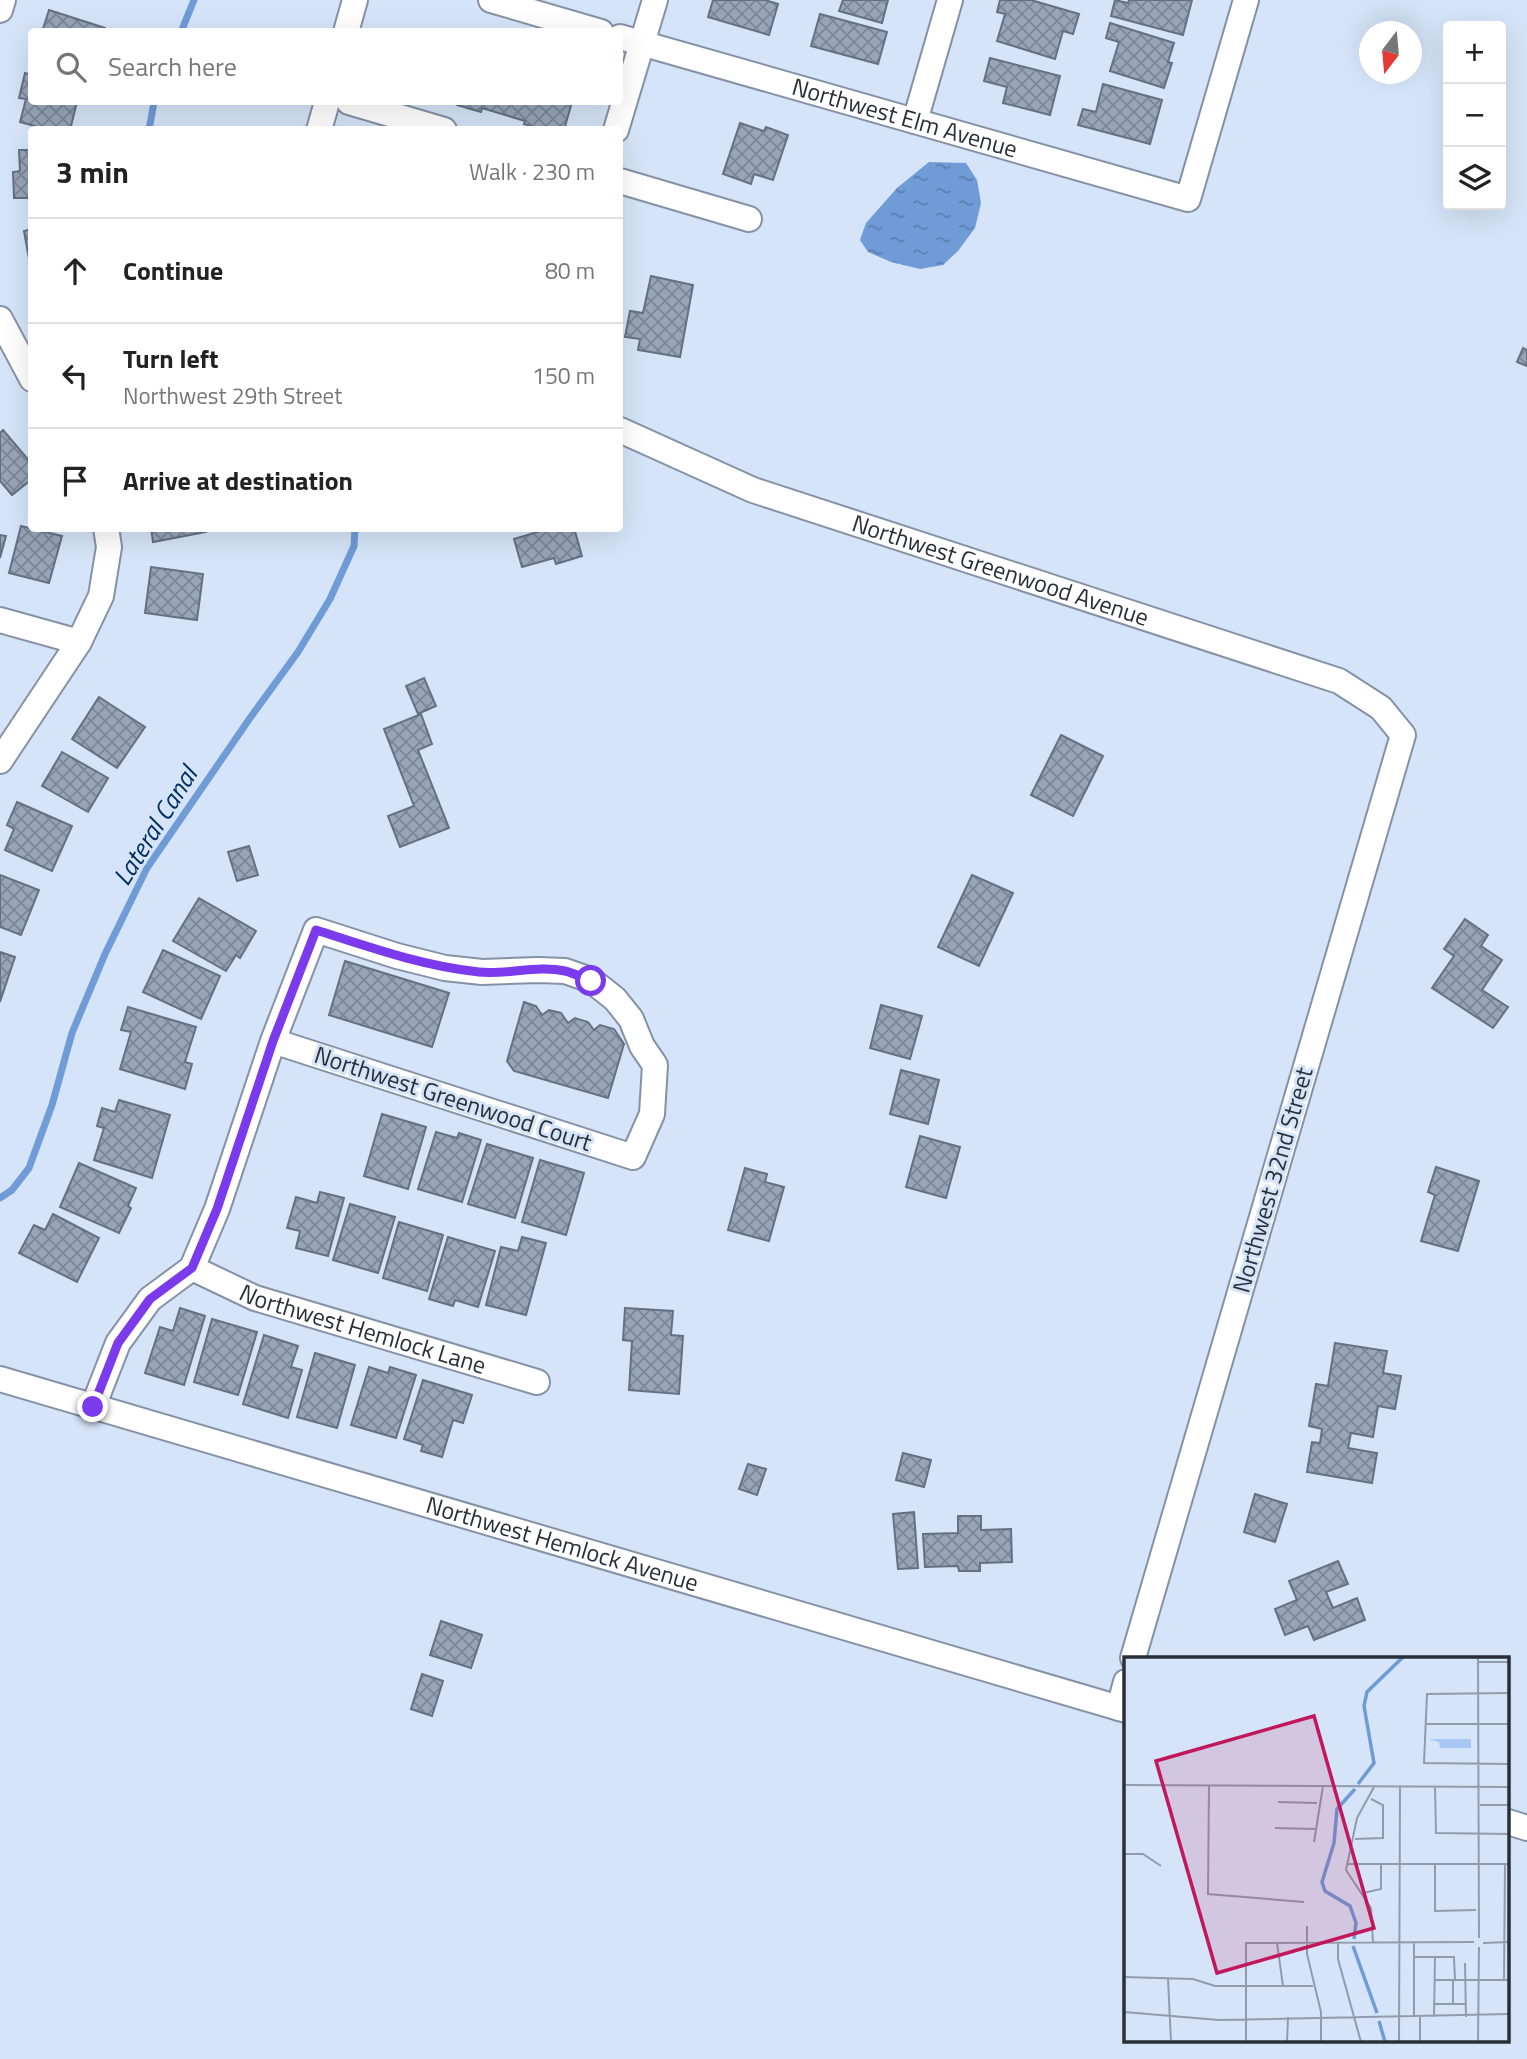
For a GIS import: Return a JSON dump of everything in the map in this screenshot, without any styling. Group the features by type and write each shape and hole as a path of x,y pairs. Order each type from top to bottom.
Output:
{"street":[{"path":"0,10 4,0"},
{"path":"347,28 355,0"},
{"path":"491,0 587,28"},
{"path":"623,85 630,40 655,0"},
{"path":"915,121 950,0"},
{"name":"Northwest Elm Avenue","path":"630,40 1188,199 1246,0"},
{"path":"320,126 326,105"},
{"path":"359,105 430,126"},
{"path":"617,126 620,105"},
{"path":"623,182 748,219"},
{"path":"0,319 5,344 28,374"},
{"name":"Northwest Greenwood Avenue","path":"623,431 753,491 1339,681 1381,708"},
{"path":"0,761 79,642 102,596 109,547 107,532"},
{"path":"0,620 79,642"},
{"name":"Northwest 32nd Street","path":"1133,1657 1402,735 1381,708"},
{"name":"Northwest Greenwood Court","path":"316,930 444,968 482,972 565,971 591,981 615,999 631,1018 642,1046 654,1065 652,1114 633,1157 273,1041 316,930"},
{"path":"93,1407 118,1343 150,1299 192,1268 217,1209 273,1041"},
{"name":"Northwest Hemlock Lane","path":"192,1268 255,1298 537,1382"},
{"name":"Northwest Hemlock Avenue","path":"0,1379 1123,1709"},
{"path":"1510,1823 1527,1828"}],"water":[{"path":"929,162 966,163 977,180 981,203 975,228 958,251 943,265 920,269 891,262 868,252 860,240 866,223 897,188"}],"building":[{"path":"713,0 765,0 778,4 769,35 708,17"},
{"path":"843,0 888,0 882,23 839,11"},
{"path":"1000,0 1031,0 1079,14 1073,34 1063,31 1055,59 997,41 1005,14 997,12"},
{"path":"1115,0 1128,3 1129,0 1192,0 1183,35 1111,16"},
{"path":"49,10 105,28 43,28"},
{"path":"820,14 887,32 878,64 811,46"},
{"path":"1110,23 1174,43 1168,62 1172,63 1164,88 1110,71 1119,42 1106,38"},
{"path":"990,58 1060,76 1050,115 1003,103 1007,87 984,81"},
{"path":"25,73 28,74 28,105 76,105 71,126 34,126 20,122 26,99 19,98"},
{"path":"1103,84 1162,100 1150,144 1078,125 1083,109 1096,112"},
{"path":"457,105 571,105 565,126 530,126 524,124 525,121 482,108 481,112"},
{"path":"740,123 764,131 766,127 788,135 773,180 754,174 751,184 723,174"},
{"path":"19,150 28,150 28,198 14,198 13,172 20,171"},
{"path":"28,230 28,253 24,231"},
{"path":"651,276 693,285 680,357 638,350 640,339 625,337 630,311 643,313"},
{"path":"1523,348 1527,350 1527,366 1517,362"},
{"path":"3,430 28,459 28,482 12,495 0,481 0,433"},
{"path":"21,526 28,528 28,532 62,536 49,583 9,573"},
{"path":"152,532 206,532 153,542"},
{"path":"537,532 575,532 582,556 556,564 554,558 522,567 514,539"},
{"path":"0,535 6,536 0,558"},
{"path":"151,567 203,574 197,620 145,613"},
{"path":"424,678 436,706 418,714 406,686"},
{"path":"99,697 145,727 117,768 72,739"},
{"path":"421,714 432,744 418,750 449,828 400,847 388,816 414,806 384,729"},
{"path":"1061,735 1103,756 1073,816 1031,795"},
{"path":"62,752 108,778 88,812 42,786"},
{"path":"17,802 72,826 52,871 5,850 14,829 7,825"},
{"path":"249,846 258,875 237,881 228,852"},
{"path":"0,875 39,890 21,935 0,927"},
{"path":"972,875 1013,893 979,966 938,947"},
{"path":"199,898 256,931 240,958 236,955 226,971 173,941"},
{"path":"1465,919 1488,935 1481,946 1502,960 1482,990 1508,1007 1493,1028 1432,988 1454,956 1444,949"},
{"path":"163,950 220,976 201,1019 143,992"},
{"path":"0,952 15,957 0,1002"},
{"path":"345,961 449,993 432,1047 329,1015"},
{"path":"524,1002 536,1006 542,1015 549,1010 561,1013 568,1023 575,1018 588,1022 594,1030 600,1025 614,1029 624,1044 608,1098 514,1071 507,1061"},
{"path":"881,1005 922,1016 910,1059 870,1048"},
{"path":"128,1007 196,1027 185,1062 192,1064 185,1089 120,1069 131,1032 121,1030"},
{"path":"901,1070 939,1080 928,1124 890,1114"},
{"path":"119,1100 170,1115 152,1178 94,1160 104,1128 97,1126 102,1108 115,1112"},
{"path":"382,1114 426,1127 408,1189 364,1176"},
{"path":"436,1132 457,1138 459,1133 481,1140 462,1202 418,1189"},
{"path":"920,1136 960,1147 946,1198 906,1187"},
{"path":"487,1144 533,1158 515,1218 468,1204"},
{"path":"540,1160 584,1173 566,1235 522,1222"},
{"path":"79,1163 136,1188 128,1206 131,1208 119,1233 60,1207"},
{"path":"1436,1167 1479,1181 1458,1251 1421,1241 1435,1195 1428,1192"},
{"path":"745,1168 767,1174 765,1182 784,1187 769,1241 728,1230"},
{"path":"320,1192 344,1198 328,1256 296,1248 300,1231 287,1228 296,1197 317,1203"},
{"path":"350,1204 395,1217 378,1273 333,1260"},
{"path":"53,1214 99,1238 77,1282 19,1253 34,1225 45,1230"},
{"path":"399,1222 443,1235 427,1291 383,1278"},
{"path":"448,1237 495,1251 478,1307 455,1300 453,1306 429,1299"},
{"path":"522,1237 546,1243 526,1315 486,1305 501,1247 518,1251"},
{"path":"180,1308 205,1316 184,1385 145,1373 160,1327 173,1331"},
{"path":"625,1308 673,1311 671,1335 683,1336 679,1394 629,1390 632,1341 623,1340"},
{"path":"212,1319 257,1332 238,1395 194,1382"},
{"path":"264,1335 298,1346 291,1367 302,1370 288,1418 243,1404"},
{"path":"1335,1343 1387,1351 1383,1373 1401,1376 1395,1409 1378,1406 1373,1437 1351,1433 1348,1448 1377,1453 1372,1483 1307,1472 1312,1442 1320,1443 1322,1429 1309,1426 1316,1384 1328,1386"},
{"path":"315,1353 355,1365 337,1428 297,1417"},
{"path":"369,1367 388,1373 390,1367 416,1375 396,1438 351,1425"},
{"path":"423,1380 472,1395 463,1423 453,1420 442,1457 421,1451 423,1445 404,1439"},
{"path":"903,1453 931,1460 924,1487 896,1480"},
{"path":"748,1464 766,1469 757,1495 739,1489"},
{"path":"1255,1494 1287,1504 1275,1542 1244,1532"},
{"path":"914,1512 918,1568 898,1569 893,1514"},
{"path":"958,1516 981,1516 981,1530 1011,1529 1012,1562 980,1563 980,1571 959,1571 958,1566 925,1567 923,1534 958,1533"},
{"path":"1338,1561 1348,1584 1326,1592 1333,1608 1357,1598 1365,1620 1314,1640 1308,1626 1285,1635 1275,1609 1297,1600 1289,1581"},
{"path":"441,1621 482,1635 471,1668 430,1655"},
{"path":"422,1674 443,1681 432,1716 411,1709"}],"waterway":[{"name":"Lateral Canal","path":"183,28 194,0"},
{"name":"Lateral Canal","path":"150,126 153,105"},
{"name":"Lateral Canal","path":"0,1198 12,1190 29,1168 52,1105 72,1033 105,954 147,868 298,652 330,599 354,546 355,532"}],"route":[{"path":"93,1407 118,1343 150,1299 192,1268 217,1209 273,1041 316,930 444,968 482,972 565,971 591,981"}]}
